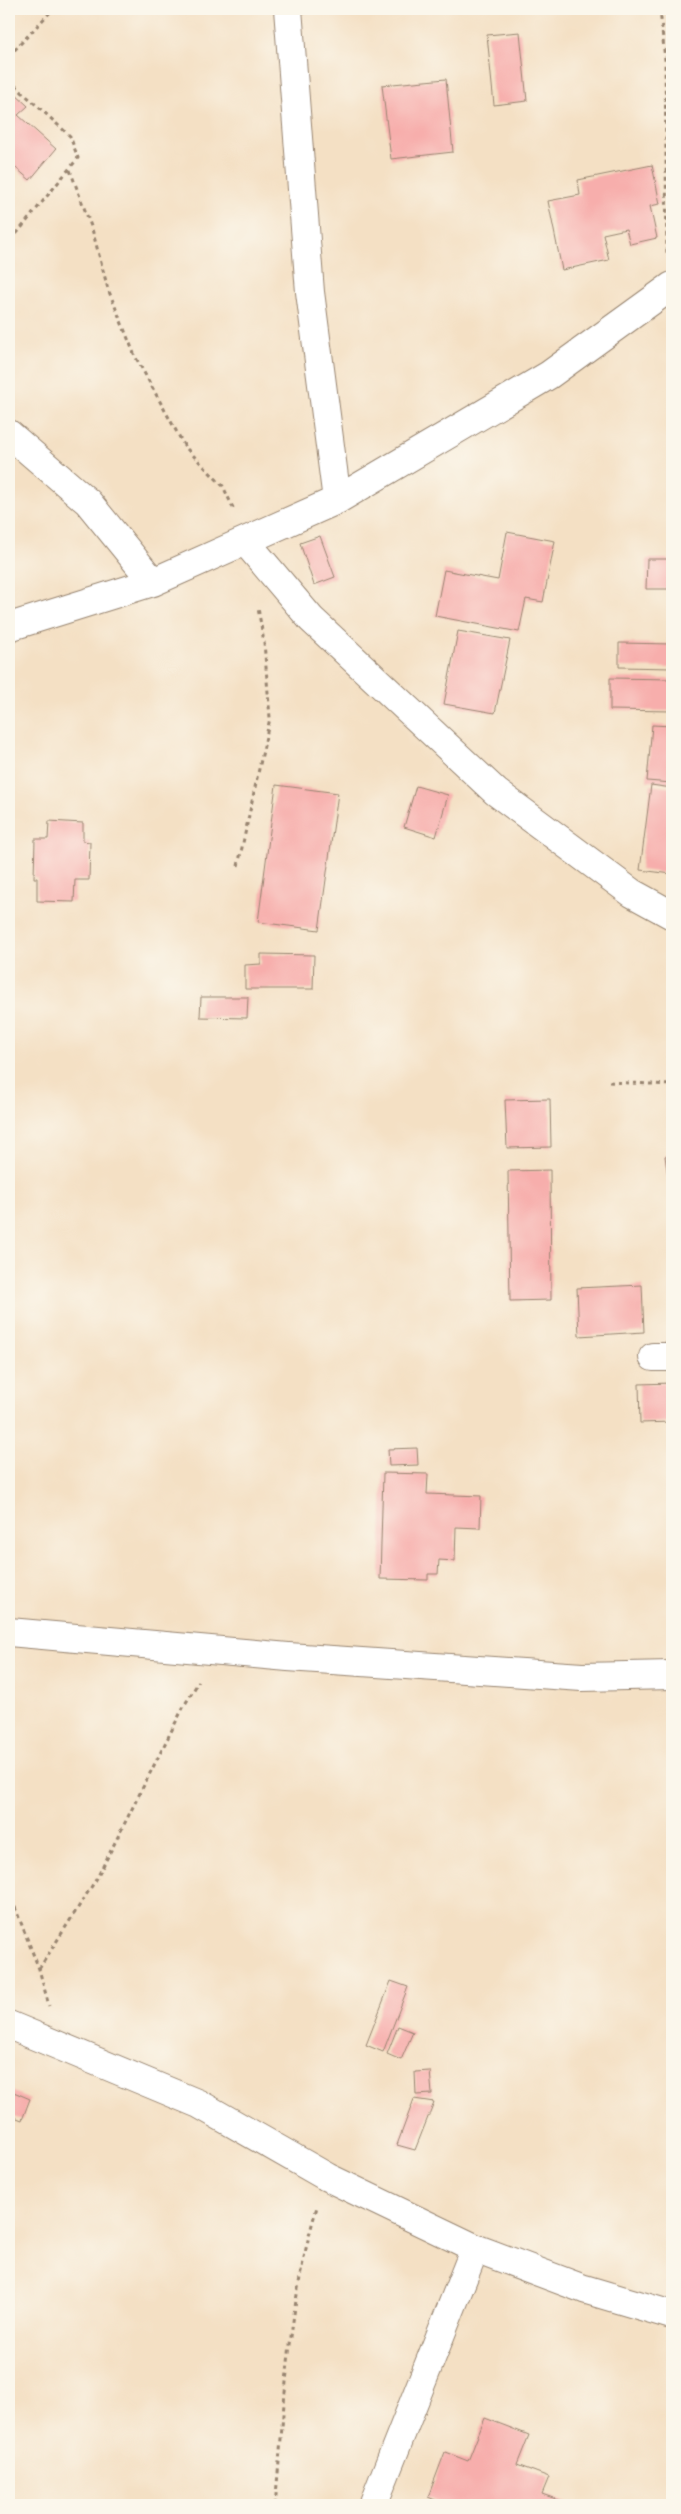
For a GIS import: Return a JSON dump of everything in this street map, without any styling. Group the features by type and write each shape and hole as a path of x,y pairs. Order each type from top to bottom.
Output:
{"street":[{"path":"288,9 310,292 337,500"},
{"path":"9,627 153,582 290,523 337,500 549,375 669,287"},
{"path":"9,434 88,502 153,582"},
{"path":"245,541 311,619 496,792 632,893 672,916"},
{"path":"9,1632 218,1650 582,1677 672,1675"},
{"path":"9,2025 199,2104 326,2178 475,2248 584,2289 672,2315"},
{"path":"373,2505 475,2248"}],"path":[{"path":"9,56 53,9"},
{"path":"660,9 665,60 669,287"},
{"path":"9,80 70,136 78,158 70,170 46,195 9,243"},
{"path":"70,170 92,229 108,289 135,356 185,446 223,486 245,541"},
{"path":"238,866 270,718 264,642 257,605"},
{"path":"610,1082 672,1085"},
{"path":"39,1969 97,1878 184,1706 218,1650"},
{"path":"9,1892 39,1969 60,2045"},
{"path":"275,2505 292,2332 305,2246 326,2178"}],"building":[{"path":"520,32 527,101 494,105 487,35"},
{"path":"446,79 453,152 391,159 382,85"},
{"path":"14,93 28,106 18,115 56,149 30,180 9,162 9,98"},
{"path":"652,165 660,204 650,206 657,238 630,244 626,229 603,234 609,260 562,270 548,201 580,195 578,180"},
{"path":"507,532 555,541 543,602 526,599 519,632 435,616 444,570 498,580"},
{"path":"320,536 335,577 314,585 300,543"},
{"path":"647,559 672,559 672,589 646,589"},
{"path":"458,631 510,640 495,713 444,704"},
{"path":"619,643 672,644 672,668 619,667"},
{"path":"610,678 672,679 672,711 610,710"},
{"path":"652,725 672,726 672,783 647,781"},
{"path":"276,785 338,793 319,930 258,922"},
{"path":"651,785 672,788 672,874 640,870"},
{"path":"416,786 448,795 436,837 404,827"},
{"path":"49,821 83,823 83,841 90,842 89,880 75,880 74,902 37,901 37,878 34,878 35,839 48,839"},
{"path":"261,954 314,955 313,989 245,989 245,965 261,964"},
{"path":"201,997 248,997 247,1018 200,1017"},
{"path":"550,1099 551,1147 507,1148 505,1100"},
{"path":"672,1155 672,1198 671,1198 665,1156"},
{"path":"550,1170 551,1300 510,1301 508,1171"},
{"path":"642,1285 644,1332 579,1336 577,1288"},
{"path":"672,1383 672,1422 640,1423 639,1384"},
{"path":"417,1448 418,1465 389,1466 388,1449"},
{"path":"383,1473 428,1474 427,1494 481,1496 480,1528 456,1527 455,1561 439,1560 438,1574 428,1574 428,1580 380,1579"},
{"path":"391,1981 408,1987 383,2052 366,2045"},
{"path":"398,2026 413,2032 401,2060 387,2054"},
{"path":"430,2071 432,2094 416,2095 415,2072"},
{"path":"9,2090 30,2099 22,2120 9,2115"},
{"path":"414,2099 434,2102 415,2150 397,2145"},
{"path":"485,2418 529,2435 517,2465 549,2477 542,2494 567,2503 566,2505 496,2505 491,2503 490,2505 447,2505 428,2497 445,2452 468,2461"}]}
